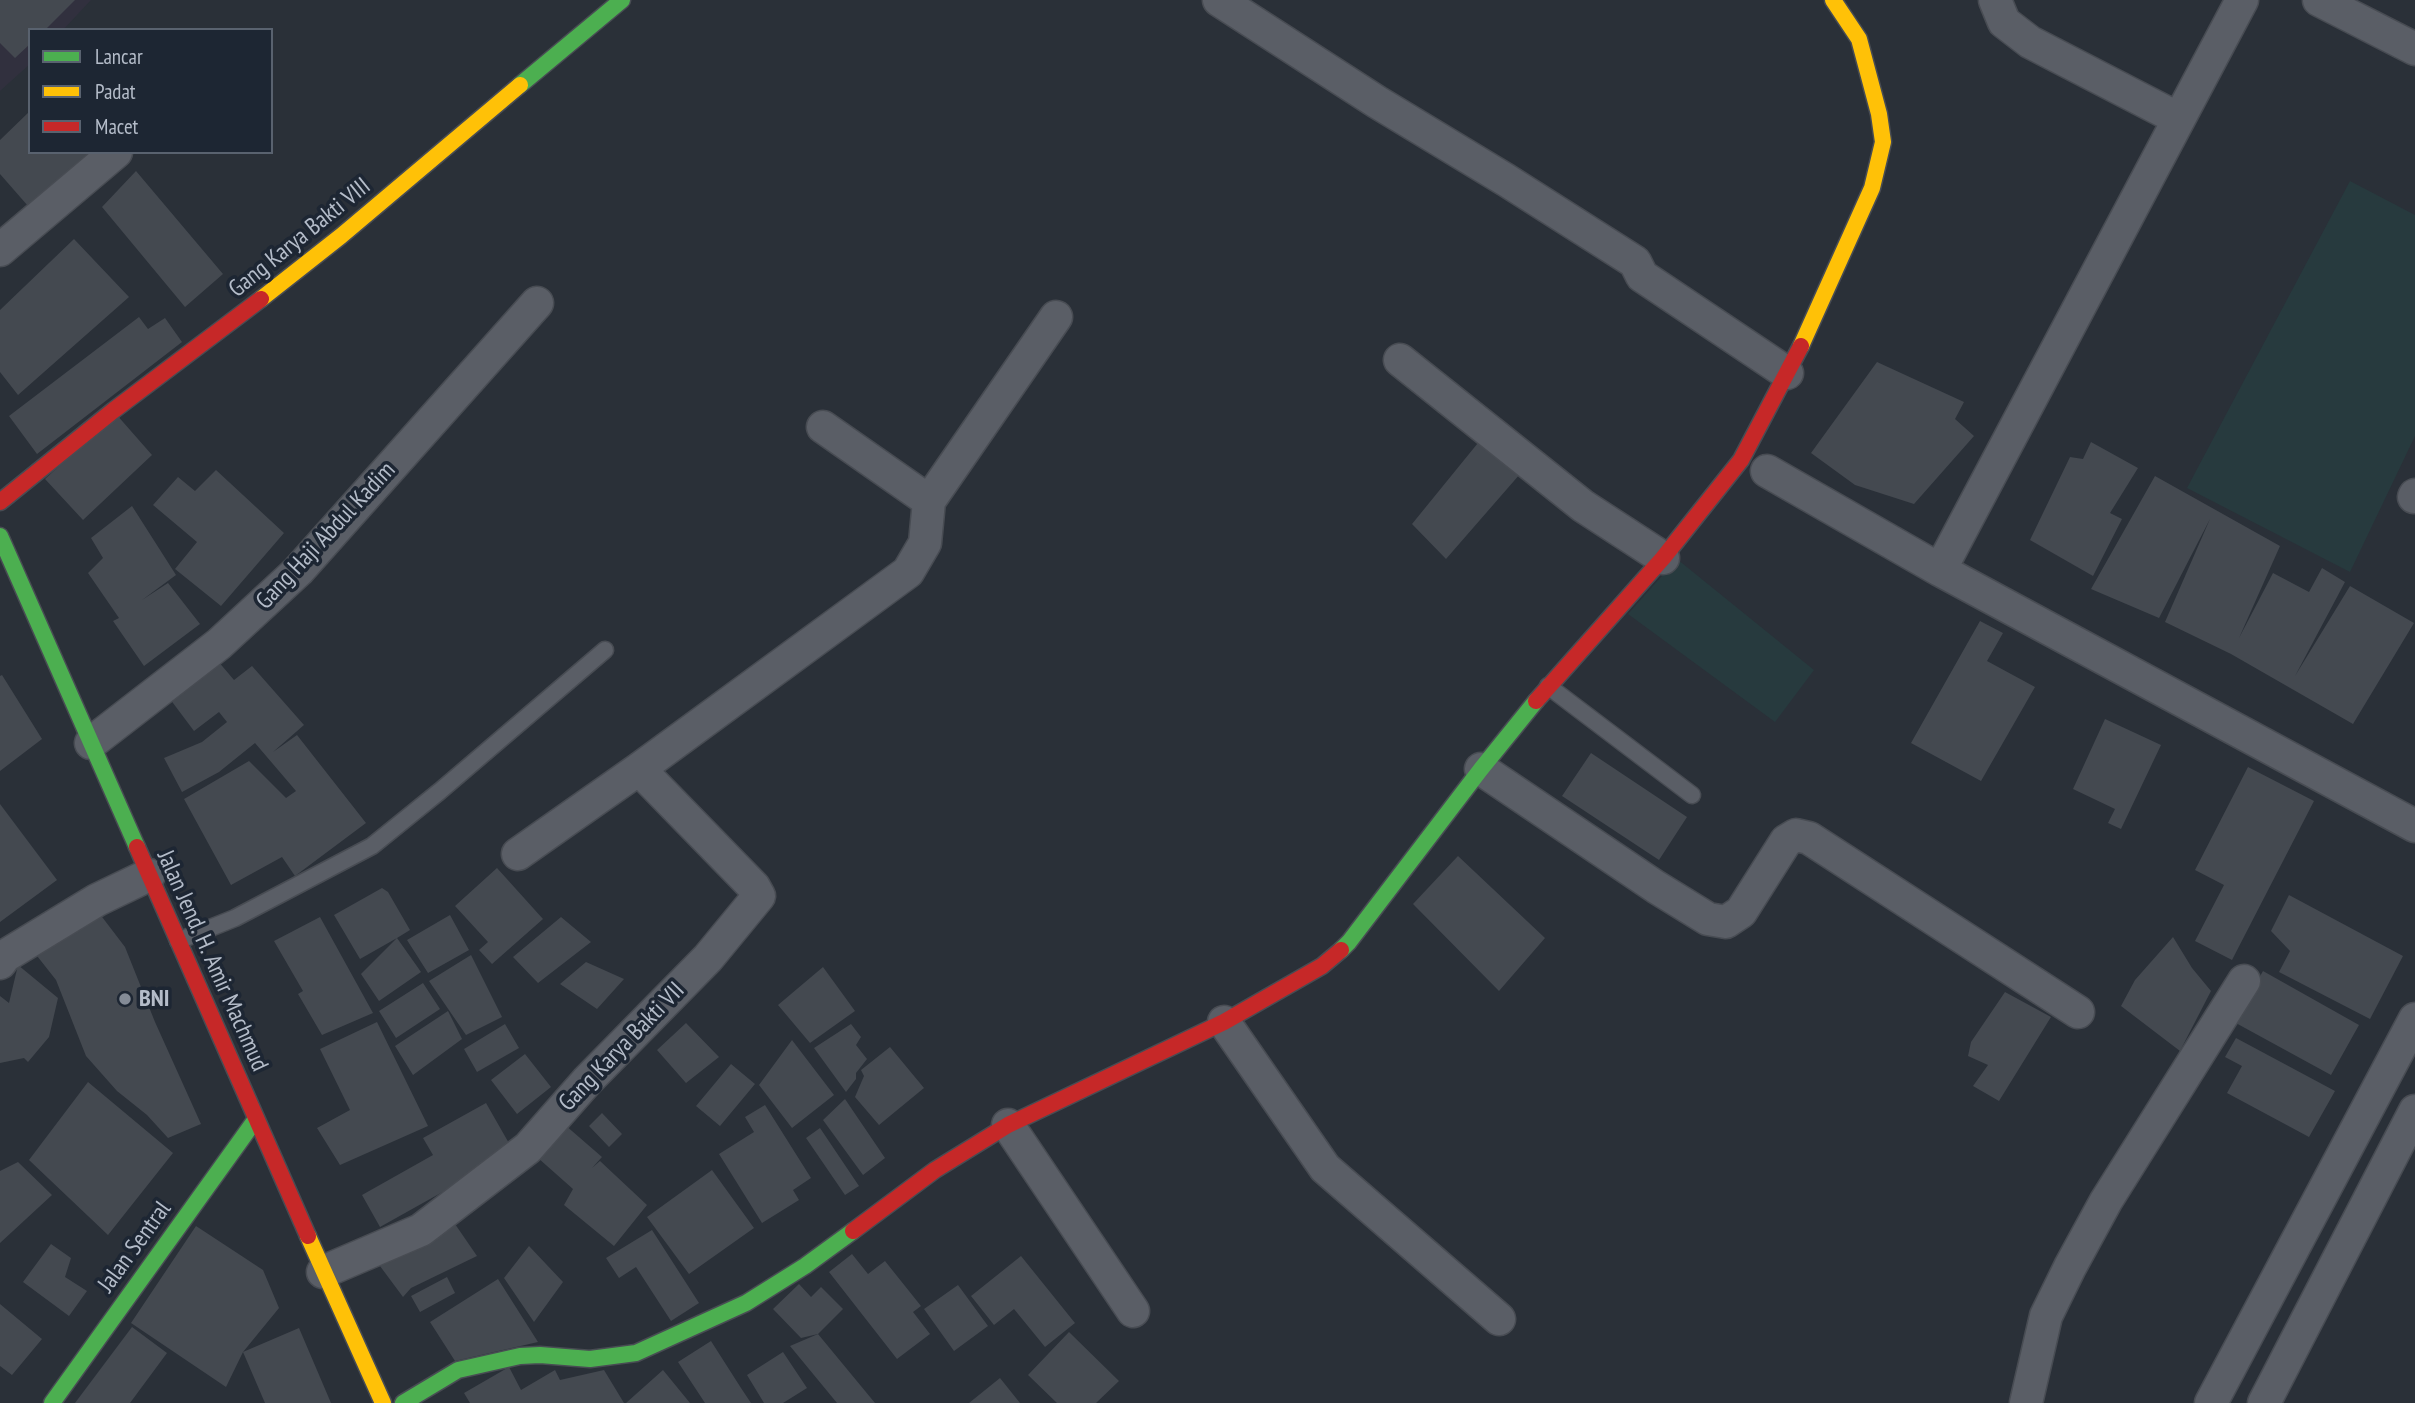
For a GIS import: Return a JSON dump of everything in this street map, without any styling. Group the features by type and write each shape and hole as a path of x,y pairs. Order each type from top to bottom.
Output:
{"main road":[{"name":"Gang Karya Bakti VIII","path":"0,502 114,410 216,335 341,236 622,0"},
{"path":"403,1403 458,1370 520,1356 590,1359 636,1353 746,1303 805,1266 935,1170 1009,1125 1224,1022 1322,966 1349,942 1548,686 1663,558 1741,460 1814,323 1872,188 1882,142 1879,114 1859,39 1833,0"},
{"name":"Jalan Jend. H. Amir Machmud","path":"1,540 383,1403"},
{"name":"Jalan Sentral","path":"52,1403 256,1119"}],"street":[{"path":"1219,0 1377,102 1635,262 1642,276 1787,373"},
{"path":"1995,0 2004,22 2030,42 2179,119"},
{"path":"1940,570 2242,0"},
{"path":"2319,0 2415,50"},
{"path":"0,250 114,154"},
{"name":"Gang Haji Abdul Kadim","path":"91,743 219,644 298,572 537,303"},
{"path":"518,854 908,572 925,543 929,501 1056,317"},
{"path":"1401,360 1583,506 1663,558"},
{"path":"823,427 929,501"},
{"path":"1767,471 1940,570 2415,826"},
{"name":"Gang Karya Bakti VII","path":"323,1272 421,1230 528,1148 587,1081 708,958 759,896 754,887 639,769"},
{"path":"1481,769 1708,919 1726,922 1741,912 1786,841 1796,835 1809,838 2078,1012"},
{"path":"0,963 5,956 97,900 149,875"},
{"path":"2026,1403 2046,1316 2070,1267 2106,1201 2244,981"},
{"path":"2211,1403 2415,1019"},
{"path":"1224,1022 1325,1168 1499,1319"},
{"path":"2264,1403 2415,1111"},
{"path":"1009,1125 1133,1311"},
{"path":"2258,1312 2300,1335"}],"lane":[{"path":"178,941 235,918 372,846 605,650"},
{"path":"1548,686 1692,795"}],"shaded area":[{"path":"0,0 91,0 65,28 28,28 28,66 0,91"}],"green space":[{"path":"2350,181 2415,215 2415,436 2350,572 2187,488"},
{"path":"1677,559 1814,670 1775,722 1628,614"}],"building":[{"path":"0,0 75,0 47,28 28,28 28,46 15,58 0,43"},
{"path":"28,113 28,154 100,154 35,214 0,174 0,140"},
{"path":"136,171 223,274 185,307 102,207"},
{"path":"74,239 129,297 18,395 0,372 0,310"},
{"path":"139,317 148,329 165,318 182,342 37,454 9,416"},
{"path":"1877,362 1964,402 1955,419 1974,436 1914,504 1855,485 1811,453"},
{"path":"116,414 152,455 83,520 45,479"},
{"path":"1482,438 1527,466 1446,559 1412,524"},
{"path":"2091,442 2138,468 2110,513 2122,519 2093,576 2030,540 2070,457 2083,459"},
{"path":"216,470 284,533 221,606 175,569 197,542 153,505 178,477 195,491"},
{"path":"2155,476 2280,546 2239,638 2273,573 2309,592 2322,568 2345,582 2295,676 2350,586 2414,623 2353,724 2231,654 2165,622 2210,519 2159,618 2091,589"},
{"path":"132,506 176,575 142,600 168,583 200,624 144,666 113,621 119,618 88,573 103,558 91,538"},
{"path":"1980,621 2003,633 1987,661 2035,687 1981,781 1911,743"},
{"path":"212,654 234,680 252,666 304,725 273,752 297,735 366,823 295,876 282,857 231,885 184,799 249,761 286,798 296,791 255,743 219,772 182,792 164,758 202,742 227,722 219,712 194,731 164,691"},
{"path":"2,675 42,739 0,771 0,676"},
{"path":"2105,719 2161,745 2121,829 2108,823 2115,809 2073,789"},
{"path":"1591,753 1687,817 1659,860 1562,796"},
{"path":"2248,767 2314,801 2232,960 2195,941 2224,885 2195,870"},
{"path":"0,804 57,880 0,922"},
{"path":"1458,856 1545,938 1499,991 1413,904"},
{"path":"497,868 543,919 492,964 479,950 488,942 455,906"},
{"path":"382,888 388,892 410,930 360,959 334,915"},
{"path":"2289,895 2403,956 2370,1019 2279,972 2290,951 2271,931"},
{"path":"96,909 125,947 201,1124 168,1138 147,1115 117,1091 86,1056 56,980 30,947"},
{"path":"450,915 469,950 428,973 407,940"},
{"path":"320,917 373,1013 322,1035 298,994 303,991 274,941"},
{"path":"561,917 591,942 538,983 513,957"},
{"path":"2173,937 2192,968 2211,991 2180,1051 2121,1006 2135,980"},
{"path":"397,938 421,972 379,1001 361,974"},
{"path":"471,955 502,1017 466,1035 429,981"},
{"path":"586,962 624,979 597,1009 560,984"},
{"path":"18,965 58,998 49,1037 28,1062 24,1058 0,1063 0,996 9,1003"},
{"path":"823,967 855,1011 810,1043 778,1005"},
{"path":"2263,971 2359,1025 2331,1075 2234,1022"},
{"path":"423,983 440,1009 396,1038 379,1011"},
{"path":"2005,992 2051,1017 1999,1101 1973,1086 1988,1065 1968,1056 1971,1042"},
{"path":"448,1011 462,1039 413,1075 395,1046"},
{"path":"377,1022 428,1126 340,1165 317,1128 350,1110 320,1049"},
{"path":"686,1023 719,1057 686,1083 657,1050"},
{"path":"505,1024 519,1048 477,1072 464,1049"},
{"path":"851,1024 861,1037 856,1045 867,1059 846,1092 814,1048"},
{"path":"2236,1038 2335,1091 2309,1137 2227,1093 2242,1066 2225,1057"},
{"path":"792,1040 834,1095 792,1128 759,1085"},
{"path":"890,1047 924,1088 879,1125 855,1097 864,1076 861,1070"},
{"path":"525,1054 551,1087 517,1114 491,1080"},
{"path":"731,1064 755,1084 720,1126 696,1106"},
{"path":"88,1082 173,1153 108,1235 29,1160"},
{"path":"845,1099 885,1158 863,1175 823,1120"},
{"path":"486,1103 514,1152 380,1227 362,1195 433,1155 423,1138"},
{"path":"765,1105 811,1178 793,1190 799,1200 762,1223 719,1154 754,1132 745,1117"},
{"path":"602,1113 622,1134 609,1147 589,1126"},
{"path":"557,1118 602,1157 592,1168 600,1161 647,1205 614,1246 564,1205 573,1189 529,1150"},
{"path":"820,1128 859,1186 845,1195 806,1138"},
{"path":"18,1162 52,1195 0,1243 0,1171"},
{"path":"712,1170 754,1228 689,1274 647,1217"},
{"path":"455,1224 477,1256 411,1288 403,1297 377,1262"},
{"path":"196,1226 263,1270 279,1308 243,1352 226,1387 131,1323"},
{"path":"652,1230 699,1303 671,1321 636,1267 619,1278 606,1258"},
{"path":"51,1244 71,1258 65,1277 87,1291 69,1316 23,1282"},
{"path":"529,1246 563,1282 534,1322 504,1278"},
{"path":"852,1254 868,1274 885,1261 921,1306 913,1312 930,1334 897,1359 829,1272"},
{"path":"1021,1256 1075,1323 1045,1347 1014,1309 994,1325 971,1296"},
{"path":"447,1277 455,1293 420,1312 411,1296"},
{"path":"498,1279 538,1342 455,1361 430,1322"},
{"path":"799,1284 811,1297 821,1287 843,1309 818,1334 801,1338 773,1309"},
{"path":"958,1285 988,1326 954,1351 924,1309"},
{"path":"0,1304 42,1339 12,1375 0,1366"},
{"path":"132,1327 167,1353 130,1403 75,1403"},
{"path":"299,1328 331,1403 265,1403 243,1352"},
{"path":"1069,1332 1119,1381 1096,1403 1057,1403 1028,1375"},
{"path":"818,1334 875,1403 837,1403 790,1346"},
{"path":"711,1341 751,1403 705,1403 678,1362"},
{"path":"783,1352 807,1388 783,1403 764,1403 747,1375"},
{"path":"509,1367 521,1390 555,1370 560,1380 604,1370 624,1403 470,1403 464,1393"},
{"path":"663,1370 690,1403 626,1403"},
{"path":"1000,1378 1020,1403 969,1403"}],"traffic: fast":[{"path":"520,85 622,0"},
{"path":"0,536 137,847"},
{"path":"1341,950 1536,701"},
{"path":"52,1403 256,1119"},
{"path":"403,1403 458,1370 520,1356 590,1359 636,1353 746,1303 805,1266 853,1231"}],"traffic: slow":[{"path":"1801,346 1872,188 1883,142 1879,114 1859,39 1833,0"},
{"path":"261,299 341,236 520,85"},
{"path":"308,1236 383,1403"}],"traffic: jam":[{"path":"0,502 114,410 261,299"},
{"path":"1536,701 1663,558 1741,460 1801,346"},
{"path":"137,847 308,1236"},
{"path":"853,1231 935,1170 1008,1125 1224,1022 1322,966 1341,950"}],"place":[{"name":"BNI","path":"125,999"}]}
